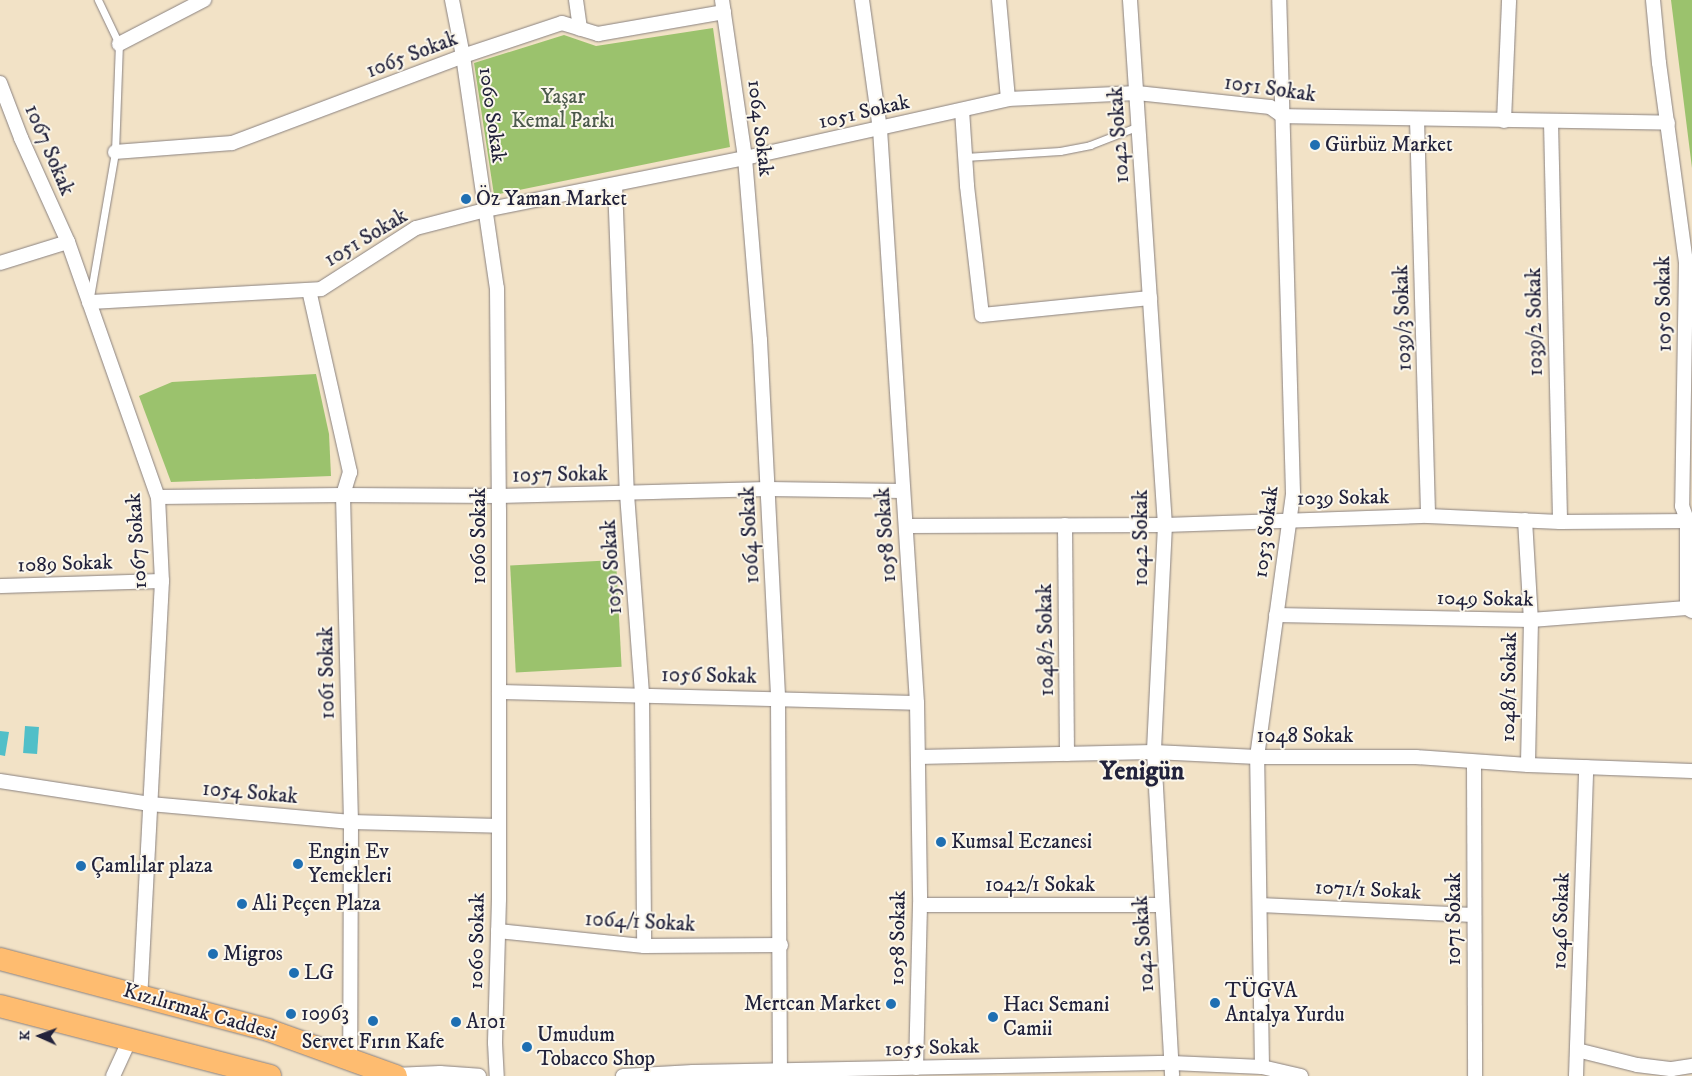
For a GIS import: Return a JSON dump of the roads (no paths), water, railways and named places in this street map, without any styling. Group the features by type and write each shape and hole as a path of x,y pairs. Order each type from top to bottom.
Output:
{"main road":[{"name":"Kızılırmak Caddesi","path":"0,959 140,994 268,1030 395,1076"},
{"name":"Kızılırmak Caddesi","path":"0,1006 130,1039 242,1073 270,1076"}],"street":[{"path":"119,44 204,0"},
{"name":"1060 Sokak","path":"452,0 463,56 497,288 499,496 499,826 495,1043 497,1076"},
{"path":"576,0 580,29"},
{"name":"1058 Sokak","path":"862,0 880,129 917,703 920,905 916,1068"},
{"path":"999,0 1008,99"},
{"name":"1042 Sokak","path":"1130,0 1164,524 1154,752 1172,1070"},
{"name":"1053 Sokak","path":"1262,1067 1257,756 1289,519 1292,483 1284,116 1279,0"},
{"path":"1504,121 1509,0"},
{"name":"1050 Sokak","path":"1653,0 1658,63 1689,262 1682,506 1690,520 1689,610"},
{"name":"1065 Sokak","path":"115,152 232,143 463,56 562,24 598,34 723,6"},
{"name":"1064 Sokak","path":"723,6 745,158 760,340 768,489 778,698 780,1071"},
{"name":"1067 Sokak","path":"0,83 21,138 68,242 158,497 162,581 140,994"},
{"name":"1051 Sokak","path":"89,302 321,289 416,228 485,210 745,158 1008,99 1137,93 1270,107 1284,116 1668,124"},
{"path":"962,110 965,157 982,315 1150,298"},
{"name":"1039/3 Sokak","path":"1417,119 1428,516"},
{"name":"1039/2 Sokak","path":"1551,122 1560,522"},
{"name":"1059 Sokak","path":"615,185 627,494 642,694 644,946"},
{"path":"0,263 68,242"},
{"name":"1061 Sokak","path":"309,290 350,472 343,495 351,822 350,1060"},
{"name":"1057 Sokak","path":"158,497 499,496 768,489 903,491"},
{"name":"1039 Sokak","path":"906,526 1164,524 1428,516 1560,522 1690,520"},
{"name":"1048/1 Sokak","path":"1525,520 1531,620 1528,765"},
{"name":"1048/2 Sokak","path":"1065,525 1067,754"},
{"name":"1089 Sokak","path":"0,586 162,581"},
{"name":"1049 Sokak","path":"1276,614 1531,620 1689,610"},
{"name":"1056 Sokak","path":"499,692 642,694 917,703"},
{"name":"1048 Sokak","path":"918,757 1154,752 1257,756 1416,757 1528,765 1692,771"},
{"name":"1071 Sokak","path":"1474,762 1475,1076"},
{"name":"1046 Sokak","path":"1576,1076 1586,767"},
{"name":"1054 Sokak","path":"0,781 150,804 351,822 499,826"},
{"name":"1042/1 Sokak","path":"920,905 1162,905"},
{"name":"1071/1 Sokak","path":"1260,905 1474,915"},
{"name":"1064/1 Sokak","path":"498,931 644,946 780,945"},
{"path":"113,1076 130,1039"},
{"path":"1577,1050 1637,1065 1672,1069 1692,1066"},
{"name":"1055 Sokak","path":"623,1076 780,1071 881,1073 916,1068 1029,1071 1262,1067 1301,1076"},
{"path":"395,1076 440,1073 479,1076"}],"lane":[{"path":"89,302 115,152 119,44 98,0"},
{"path":"965,157 1060,150 1090,145 1139,126"}],"water":[{"path":"25,726 39,727 37,754 23,753"},
{"path":"0,731 9,732 5,756 0,755"}],"place":[{"name":"Gürbüz Market","path":"1315,145"},
{"name":"Öz Yaman Market","path":"466,199"},
{"name":"Kumsal Eczanesi","path":"941,842"},
{"name":"Engin Ev Yemekleri","path":"298,864"},
{"name":"Çamlılar plaza","path":"81,866"},
{"name":"Ali Peçen Plaza","path":"242,904"},
{"name":"Migros","path":"213,954"},
{"name":"LG","path":"294,973"},
{"name":"TÜGVA Antalya Yurdu","path":"1215,1003"},
{"name":"Mertcan Market","path":"891,1004"},
{"name":"10963","path":"291,1014"},
{"name":"Hacı Semani Camii","path":"993,1017"},
{"name":"Servet Fırın Kafe","path":"373,1021"},
{"name":"A101","path":"456,1022"},
{"name":"Umudum Tobacco Shop","path":"527,1047"}],"district":[{"name":"Yenigün","path":"1142,772"}],"park label":[{"name":"Yaşar Kemal Parkı","path":"563,109"}]}
